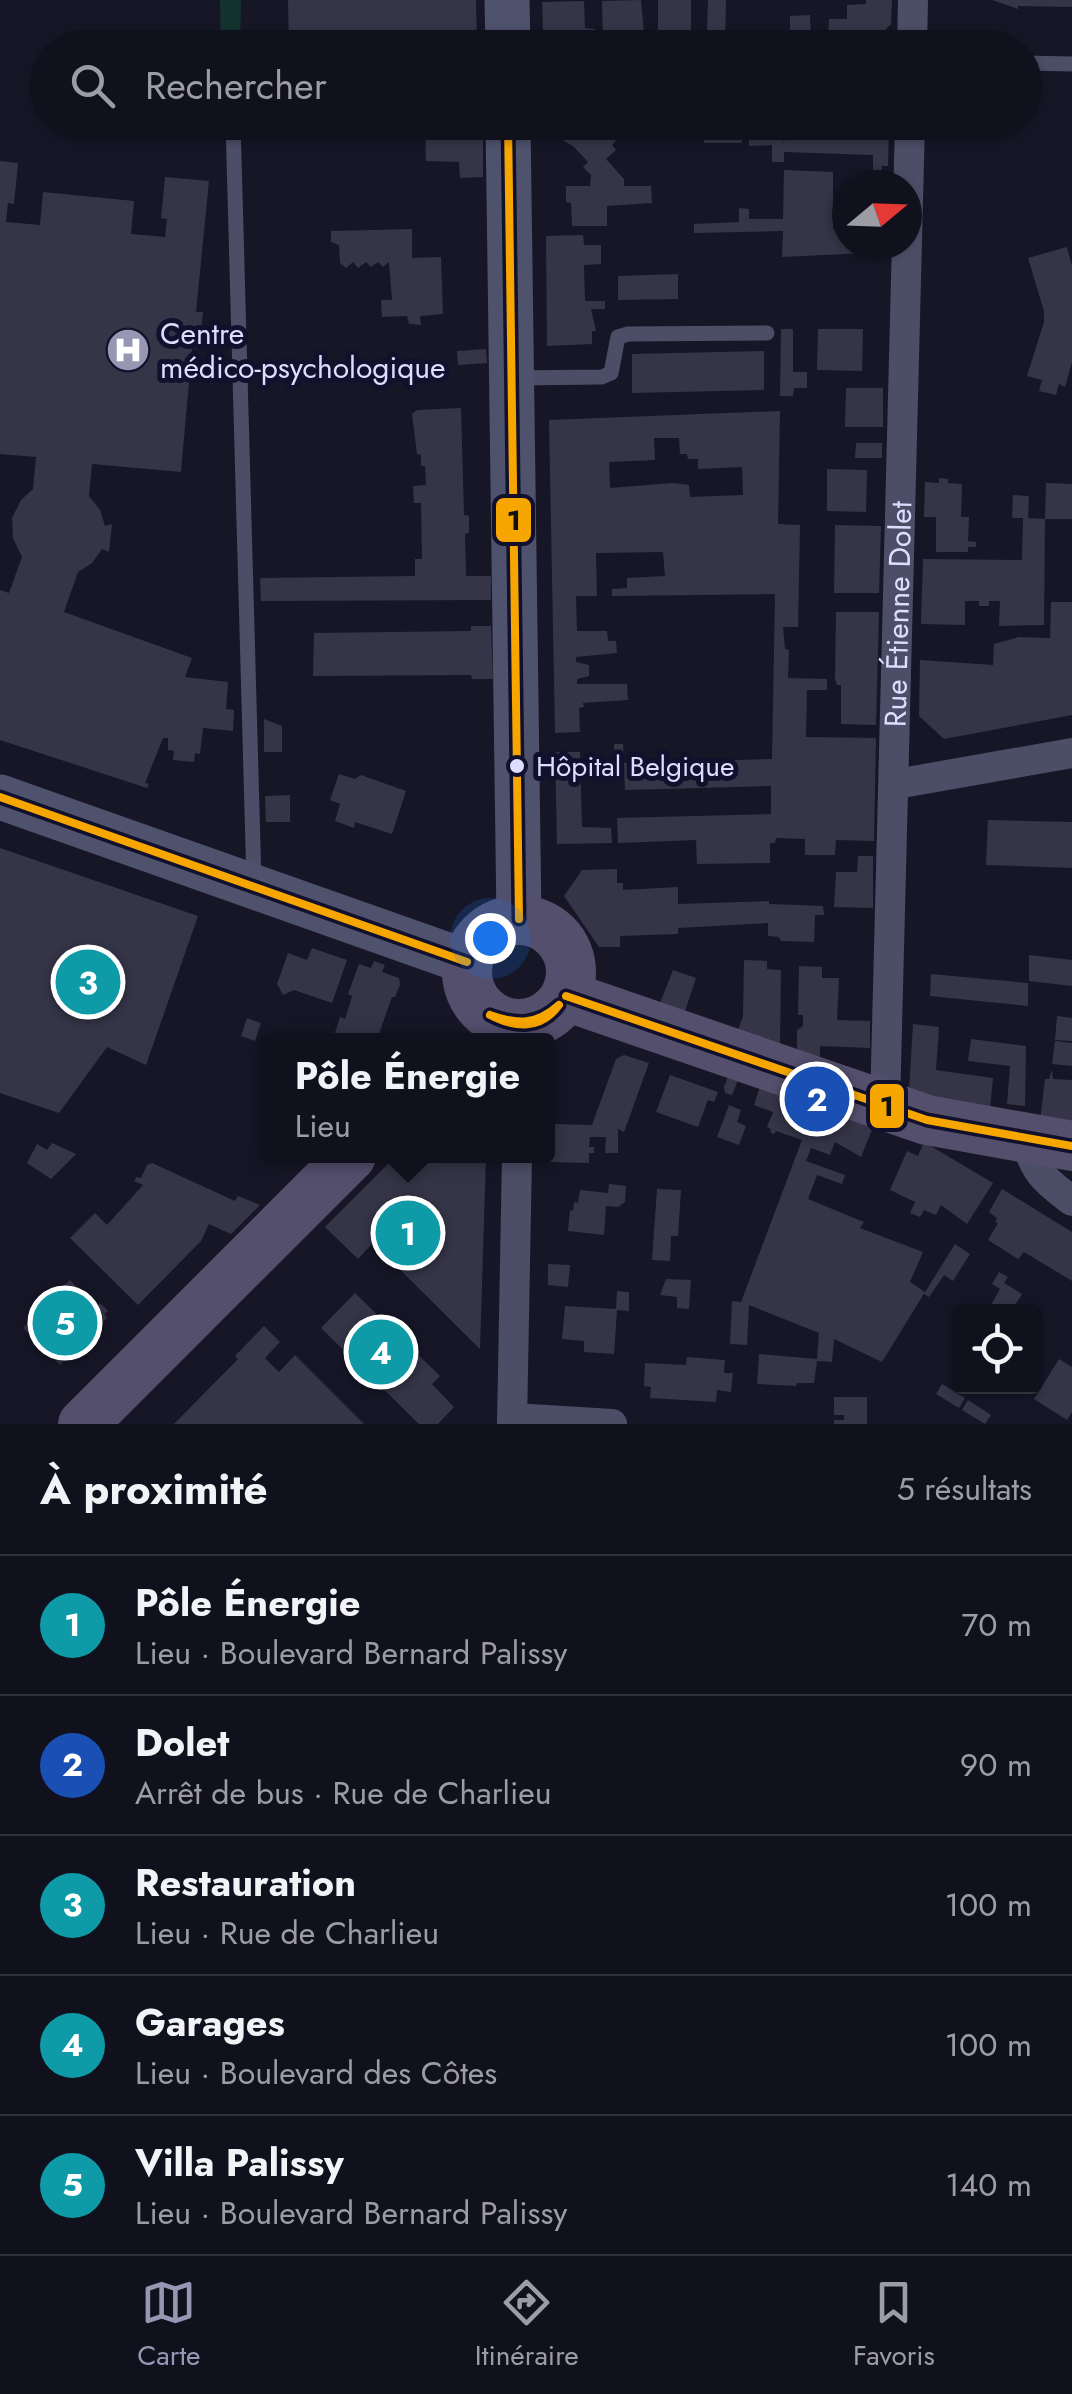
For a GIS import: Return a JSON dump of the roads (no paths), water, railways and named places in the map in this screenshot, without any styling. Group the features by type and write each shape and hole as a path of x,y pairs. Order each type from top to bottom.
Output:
{"main road":[{"path":"507,0 508,30"},
{"path":"508,140 518,919"},
{"path":"0,797 467,962"},
{"path":"518,919 536,922 564,944 571,978 566,996 547,1017 498,1030 470,992 467,962 472,948 491,927 518,919"},
{"path":"566,996 927,1120 1049,1143"},
{"path":"83,1424 344,1163"}],"street":[{"path":"912,30 913,0"},
{"name":"Rue Étienne Dolet","path":"886,1106 910,140"},
{"path":"896,784 1072,753"},
{"path":"1049,1143 1030,1159 1045,1182 1072,1201"},
{"path":"517,1163 512,1421 612,1424"}],"lane":[{"path":"1042,63 1072,64"},
{"path":"234,140 254,888"},
{"path":"512,378 602,377 612,373 616,364 618,337 628,334 767,333"}],"place":[{"name":"Centre médico-psychologique","path":"128,350"},
{"name":"Hôpital Belgique","path":"517,766"},
{"name":"Restauration","path":"88,982"},
{"name":"Dolet","path":"817,1099"},
{"name":"Pôle Énergie","path":"408,1233"},
{"name":"Villa Palissy","path":"65,1323"},
{"name":"Garages","path":"381,1352"}]}
